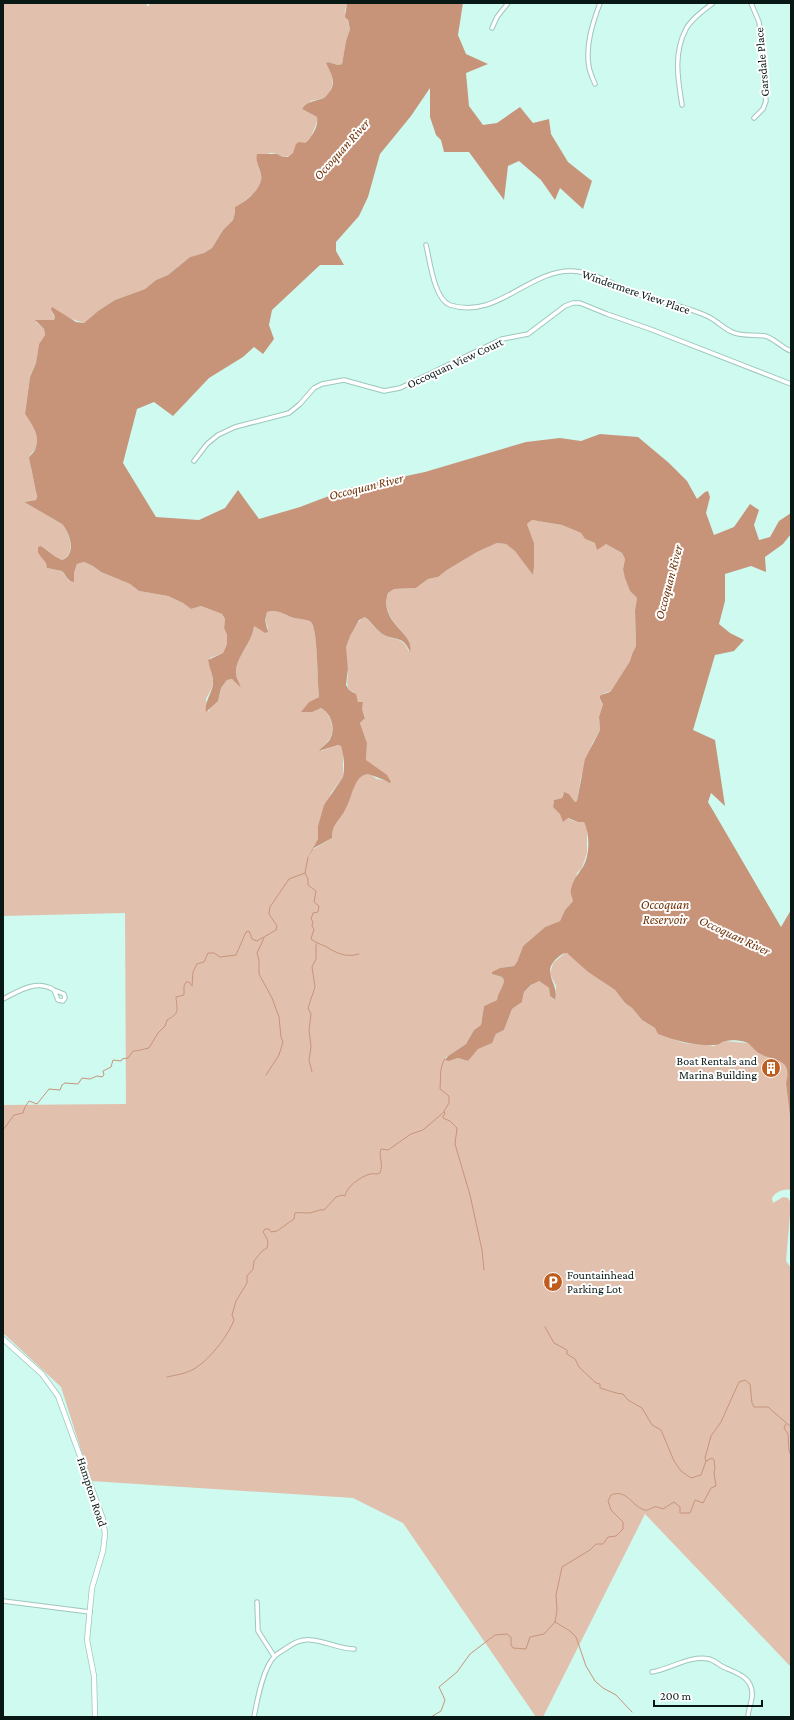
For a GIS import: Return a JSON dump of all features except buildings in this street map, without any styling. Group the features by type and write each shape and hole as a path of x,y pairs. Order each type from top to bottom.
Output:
{"street":[{"path":"492,28 496,17 508,3"},
{"path":"595,84 588,66 589,43 600,3"},
{"path":"682,105 676,68 680,47 686,28 713,3"},
{"name":"Garsdale Place","path":"751,3 759,22 763,50 762,70 766,101 763,109 754,118"},
{"name":"Windermere View Place","path":"426,245 440,297 452,305 468,308 482,307 499,301 541,277 557,272 581,272 595,276 641,295 707,316 734,333 744,336 767,337 791,351"},
{"name":"Occoquan View Court","path":"194,461 207,444 218,435 235,427 289,413 300,404 310,391 318,386 344,380 384,392 400,388 502,339 528,334 565,306 573,303 580,303 650,329 791,384"},
{"path":"3,999 22,989 36,985 46,986 54,990"},
{"name":"Hampton Road","path":"3,1339 42,1374 58,1396 103,1519 105,1534 103,1551 92,1588 87,1640 94,1676 95,1717"},
{"path":"3,1601 90,1612"},
{"path":"257,1602 258,1631 262,1640 274,1656"},
{"path":"254,1717 261,1688 267,1670 274,1656 292,1644 305,1640 317,1641 346,1649 354,1649"},
{"path":"652,1672 696,1659 712,1660 723,1668 741,1675 749,1682 753,1694 748,1717"}],"shaded area":[{"path":"3,3 147,3 147,7 151,3 347,3 345,11 350,29 346,41 342,64 338,65 328,62 326,63 332,77 331,89 324,98 311,101 302,109 318,119 311,137 305,143 296,147 292,156 283,157 271,153 267,154 257,162 261,175 261,185 240,205 233,220 223,230 212,248 204,253 190,257 168,275 156,280 145,289 115,300 98,311 84,323 52,313 55,317 54,320 37,320 36,322 44,329 45,335 39,344 36,363 30,377 25,414 34,426 37,436 37,447 30,455 31,468 37,493 36,500 24,502 62,524 65,528 70,543 69,553 62,560 41,546 38,553 47,563 47,568 62,571 68,580 74,582 74,573 77,564 84,562 101,572 130,584 139,591 168,596 183,603 191,609 201,606 222,614 225,619 224,628 227,635 227,644 223,653 210,658 208,662 211,668 213,682 206,699 208,712 212,705 218,701 221,688 227,680 232,679 241,688 236,675 238,661 251,638 254,626 265,633 268,628 265,620 267,612 276,611 293,618 311,622 315,634 319,697 309,702 306,708 315,711 321,708 328,714 332,723 331,737 321,751 338,745 341,746 343,752 343,777 331,793 318,826 318,839 312,850 332,838 334,827 345,809 354,786 360,778 368,773 377,779 385,780 366,760 367,743 360,723 365,717 362,709 362,702 358,702 354,692 349,690 348,687 346,650 348,639 353,629 362,618 365,617 384,635 404,643 409,652 409,644 406,637 391,619 388,612 386,603 388,593 394,589 416,588 428,579 438,577 477,552 497,543 506,544 516,551 533,575 534,543 527,524 532,520 562,525 581,533 585,539 595,543 597,546 606,544 622,553 625,559 623,569 630,591 637,598 635,610 636,646 630,661 611,691 602,694 600,700 603,704 599,717 600,730 592,744 581,777 577,801 575,802 569,794 563,793 562,798 554,800 553,807 563,816 571,820 584,822 587,828 587,853 582,868 577,873 573,901 565,910 560,921 545,927 523,946 514,966 500,968 492,974 502,977 504,980 497,1000 484,1006 481,1025 474,1030 466,1044 445,1058 449,1061 458,1058 468,1061 479,1048 491,1042 496,1034 504,1030 512,1009 522,1002 524,992 535,982 539,981 549,988 550,996 554,1000 556,998 556,986 550,974 553,963 565,953 570,954 588,972 615,990 625,1003 632,1008 642,1020 655,1028 661,1035 684,1043 714,1046 725,1041 747,1043 754,1047 756,1051 781,1060 788,1067 789,1076 786,1083 791,1125 791,1190 780,1191 772,1198 773,1203 783,1197 788,1198 791,1203 786,1261 791,1268 791,1667 645,1514 543,1717 536,1717 403,1523 353,1498 91,1481 61,1387 3,1333 3,1105 126,1104 125,913 3,916"}],"water":[{"name":"Occoquan Reservoir","path":"347,3 463,3 458,35 466,54 488,64 466,73 469,106 483,125 497,123 520,107 533,123 549,119 551,134 568,162 592,181 583,209 560,188 555,200 541,180 519,161 508,166 504,200 469,152 444,152 441,140 436,135 430,117 430,88 411,116 380,154 368,197 359,216 336,242 336,251 344,265 320,265 272,310 269,325 274,339 263,354 254,347 243,357 209,378 173,416 154,402 137,409 123,463 156,517 199,520 225,508 238,490 259,519 300,507 350,488 425,472 526,442 560,438 581,441 600,434 638,437 669,463 687,481 697,499 708,491 710,497 706,513 714,535 734,527 750,504 759,510 754,525 759,540 770,537 779,521 791,513 791,534 783,544 765,557 766,572 751,566 725,574 725,601 719,624 730,633 744,640 734,651 715,655 693,730 715,740 725,806 711,793 708,802 781,927 791,910 791,1125 786,1083 788,1074 787,1068 783,1063 761,1054 750,1044 738,1040 729,1040 717,1045 700,1045 679,1041 658,1034 655,1028 642,1020 632,1008 625,1003 615,990 588,972 567,953 562,954 556,959 550,969 556,994 555,1000 550,996 549,988 539,981 531,985 524,992 522,1002 512,1009 504,1030 496,1034 492,1043 478,1049 468,1061 458,1058 449,1061 445,1060 448,1056 466,1044 474,1030 481,1025 484,1006 497,1000 504,980 502,977 492,974 492,972 500,968 514,966 523,946 545,927 560,921 565,910 573,901 571,889 587,857 588,838 586,827 584,822 578,822 568,818 563,822 560,814 553,807 554,800 562,798 564,792 569,794 575,802 577,801 585,759 600,730 599,717 603,704 600,696 611,691 630,661 636,646 635,610 637,598 630,591 625,578 623,569 625,559 622,553 606,544 597,550 595,543 585,539 581,533 562,525 532,520 527,524 534,543 533,575 515,551 506,544 497,543 477,552 438,577 428,579 416,588 394,589 388,593 386,603 388,612 392,620 407,639 410,645 410,652 405,643 399,639 384,635 365,617 359,620 346,647 348,669 346,685 349,690 356,694 358,702 363,702 362,709 365,718 360,723 367,743 366,760 387,775 391,782 389,783 368,774 363,775 356,783 344,812 333,829 332,838 314,848 308,857 318,839 318,826 324,805 343,777 344,765 341,746 338,745 319,751 331,738 333,728 328,714 321,708 312,712 301,712 309,702 319,697 315,634 311,622 293,618 276,611 267,612 265,620 268,632 265,633 254,626 251,638 236,667 236,675 241,688 232,679 227,680 221,688 218,701 206,712 206,704 213,686 208,660 223,653 227,644 227,635 224,628 225,619 222,614 201,606 191,609 183,603 168,596 139,591 130,584 101,572 84,562 77,564 74,573 74,582 68,579 62,571 47,568 46,563 38,553 38,547 41,546 62,560 67,557 71,548 71,543 62,524 24,502 36,500 37,496 29,458 34,452 37,438 33,426 25,414 30,377 36,363 39,344 45,335 44,329 35,320 54,320 55,317 51,309 52,307 76,322 84,323 98,311 115,300 145,289 156,280 168,275 190,257 204,253 212,248 223,230 233,220 235,207 244,202 253,194 260,184 261,175 257,162 257,154 277,154 283,157 288,157 293,153 296,144 299,142 305,143 314,131 317,124 317,117 302,109 309,103 324,98 331,89 333,81 326,63 328,62 338,65 342,64 346,41 350,29 348,20 345,17"}],"waterway":[{"path":"3,1130 14,1115 23,1113 29,1101 37,1104 49,1089 60,1090 62,1085 65,1083 78,1084 82,1078 90,1079 97,1076 102,1077 104,1075 103,1071 111,1067 113,1060 121,1061 122,1059 128,1058 133,1051 149,1048 158,1033 165,1026 167,1020 176,1013 176,997 184,995 184,986 186,982 189,982 192,986 193,972 197,964 204,962 208,953 214,953 220,957 236,955 246,932 249,931 252,939 257,941 276,930 277,926 269,914 270,907 289,879 305,873 308,857"},
{"path":"305,873 308,879 308,885 316,891 314,902 319,906 318,912 313,913 311,919 314,929 311,939 341,954 359,954"},
{"path":"264,938 257,953 259,960 259,974 272,998 279,1017 283,1042 279,1055 266,1075"},
{"path":"312,1072 309,1060 311,1047 309,1030 311,1014 308,1008 315,987 312,967 316,959 316,944"},
{"path":"445,1059 441,1069 440,1089 449,1096 449,1103 444,1111 445,1114 443,1118 450,1121 457,1128 455,1144 470,1195 482,1250 484,1270"},
{"path":"167,1377 192,1370 198,1366 211,1355 227,1333 234,1320 232,1315 236,1301 247,1283 247,1276 253,1269 254,1261 262,1251 267,1248 268,1243 263,1232 265,1229 269,1229 271,1232 277,1231 294,1219 295,1213 310,1213 324,1210 336,1197 342,1195 345,1196 351,1185 362,1177 380,1173 381,1149 388,1150 411,1134 423,1130 444,1112"},
{"path":"545,1327 554,1343 567,1350 567,1354 575,1359 579,1367 596,1383 600,1384 600,1388 623,1394 628,1400 642,1408 652,1425 661,1430 674,1461 681,1471 691,1478 701,1475 706,1461"},
{"path":"431,1717 441,1711 445,1700 439,1687 457,1672 470,1654 495,1635 507,1634 511,1637 511,1645 513,1648 526,1649 530,1637 544,1634 555,1622 557,1610 556,1595 562,1567 590,1550 596,1544 603,1544 608,1537 616,1536 623,1529 623,1522 611,1510 608,1501 611,1495 624,1495 645,1510 655,1507 663,1509 674,1502 680,1507 680,1513 690,1513 695,1500 703,1503 711,1488 716,1486 714,1460 712,1458 706,1461 705,1458 711,1436 721,1422 739,1382 745,1380 750,1384 752,1403 754,1407 768,1407 791,1427"},
{"path":"786,1424 784,1428 788,1434 789,1451 791,1455"},
{"path":"555,1622 570,1631 576,1637 586,1666 595,1681 603,1688 616,1695 632,1712"}],"place":[{"name":"Boat Rentals and Marina Building","path":"771,1068"},
{"name":"Fountainhead Parking Lot","path":"553,1282"}],"water label":[{"name":"Occoquan River","path":"341,149"},
{"name":"Occoquan River","path":"366,486"},
{"name":"Occoquan River","path":"668,582"},
{"name":"Occoquan River","path":"735,935"}]}
